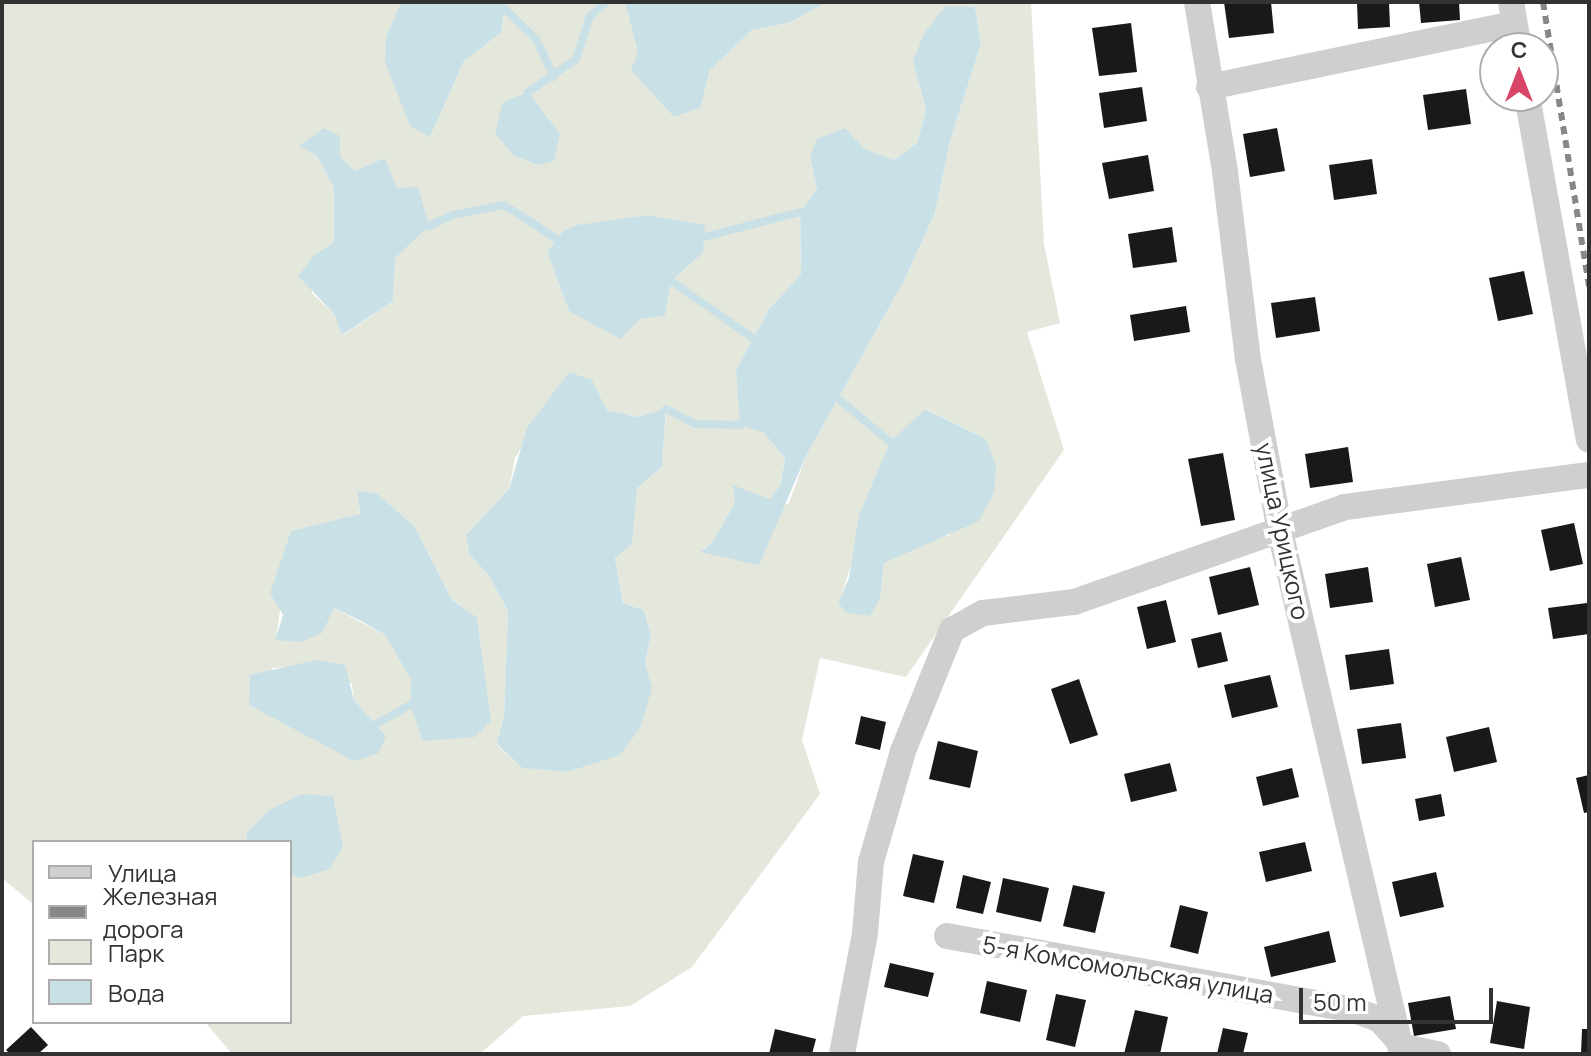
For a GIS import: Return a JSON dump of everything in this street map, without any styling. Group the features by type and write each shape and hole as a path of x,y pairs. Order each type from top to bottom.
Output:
{"street":[{"name":"улица Урицкого","path":"1197,2 1225,172 1248,359 1279,527 1403,1050"},
{"path":"1209,87 1515,25"},
{"path":"1530,112 1589,439"},
{"path":"842,1054 865,933 871,862 903,751 952,630 983,613 1074,602 1279,527 1345,507 1589,475"},
{"name":"5-я Комсомольская улица","path":"947,936 1354,1010 1379,1019 1403,1050"},
{"path":"1403,1050 1438,1054"}],"green space":[{"path":"2,2 401,2 386,36 430,137 464,61 501,33 506,2 625,2 654,94 674,117 699,108 710,70 752,30 789,23 827,2 1031,2 1044,244 1060,323 1027,332 1064,450 906,677 820,658 802,740 820,794 692,967 630,1006 523,1016 480,1054 232,1054 207,1024 292,1024 292,876 301,878 343,846 247,833 246,840 32,840 32,903 2,878","holes":["975,7 981,44 950,141 935,213 905,279 806,456 789,503 701,551 711,544 735,503 771,499 780,486 785,458 763,432 736,370 769,309 801,274 800,212 817,189 810,157 845,129 865,149 894,160 917,143 926,110 913,62","300,146 340,156 355,171 397,188 393,301 343,335 335,315 312,293 314,255 334,242 334,188 317,156","648,215 704,225 703,253 671,281 665,316 640,319 569,311 547,252 563,231","569,372 592,381 607,410 637,417 666,410 662,467 637,488 615,557 623,603 644,610 651,635 645,663 652,689 567,772 522,768 497,745 504,716 508,611 489,576 469,554 466,535 509,489 515,458","926,409 986,439 950,535 916,544 884,563 880,599 839,603 890,442","357,490 378,494 415,527 452,600 477,617 485,678 410,705 411,680 385,635 334,608 276,639 291,532 360,514","299,666 352,684 354,700 386,736 324,744 249,705 273,668"]}],"water":[{"path":"401,2 506,2 501,33 464,61 430,137 410,126 385,63 386,36"},
{"path":"625,2 827,2 789,23 752,30 710,70 700,108 674,117 631,70 638,52"},
{"path":"946,6 975,7 981,44 950,141 935,213 905,279 806,456 759,565 700,552 711,544 735,503 733,485 770,499 780,486 785,458 763,432 740,425 736,370 769,309 801,274 800,212 817,189 810,157 817,139 845,128 865,149 894,160 917,143 926,110 913,62 924,33"},
{"path":"528,92 560,134 554,161 538,165 513,155 495,133 503,102"},
{"path":"324,128 340,136 340,156 355,171 385,158 397,188 418,187 429,226 395,258 393,301 342,335 335,315 298,276 314,255 334,242 334,188 317,156 299,146"},
{"path":"648,215 705,225 703,253 671,281 665,316 640,319 620,339 569,311 547,252 563,231 577,225"},
{"path":"569,372 592,380 607,410 637,417 666,409 662,467 637,488 632,544 615,558 623,603 644,610 651,635 645,663 652,688 640,728 620,755 567,772 522,768 497,744 504,716 508,611 489,576 469,554 466,535 509,489 527,428"},
{"path":"925,409 986,439 996,465 994,492 979,521 884,563 880,599 870,616 847,613 838,603 849,578 859,515 890,442"},
{"path":"357,490 378,494 415,527 452,600 477,617 491,721 475,737 423,741 410,705 411,680 385,635 361,621 334,608 322,633 301,642 275,640 283,615 270,593 291,531 360,514"},
{"path":"316,660 345,665 354,700 386,736 379,753 354,761 249,705 250,675"},
{"path":"301,794 333,796 343,846 330,869 301,878 292,876 292,840 246,840 247,833 268,811"}],"building":[{"path":"1224,2 1271,2 1274,33 1229,38"},
{"path":"1357,2 1389,2 1390,27 1358,29"},
{"path":"1419,2 1459,2 1460,20 1421,23"},
{"path":"1131,23 1137,72 1099,76 1092,28"},
{"path":"1142,87 1147,121 1104,128 1099,93"},
{"path":"1466,89 1471,124 1428,130 1423,95"},
{"path":"1277,128 1285,171 1250,177 1243,134"},
{"path":"1148,155 1154,191 1109,199 1102,163"},
{"path":"1372,159 1377,194 1334,200 1329,165"},
{"path":"1172,227 1177,262 1133,268 1128,234"},
{"path":"1524,271 1533,314 1498,321 1489,278"},
{"path":"1315,297 1320,331 1276,338 1271,303"},
{"path":"1186,306 1190,332 1134,341 1130,315"},
{"path":"1348,447 1353,482 1310,488 1305,454"},
{"path":"1223,453 1235,520 1201,526 1188,459"},
{"path":"1574,523 1583,564 1550,571 1541,530"},
{"path":"1461,557 1470,600 1435,607 1427,564"},
{"path":"1250,567 1259,605 1218,615 1209,577"},
{"path":"1368,567 1373,602 1330,608 1325,574"},
{"path":"1166,600 1176,642 1147,649 1137,607"},
{"path":"1587,603 1589,634 1553,639 1548,608"},
{"path":"1221,632 1228,661 1198,668 1191,639"},
{"path":"1389,649 1394,684 1350,690 1345,655"},
{"path":"1270,675 1278,707 1232,718 1224,685"},
{"path":"1079,679 1098,735 1070,744 1051,689"},
{"path":"861,716 886,722 880,750 855,744"},
{"path":"1401,723 1406,758 1362,764 1357,729"},
{"path":"1489,727 1497,762 1454,772 1446,737"},
{"path":"938,741 978,751 970,788 929,779"},
{"path":"1170,763 1177,791 1131,802 1124,774"},
{"path":"1292,768 1299,797 1263,806 1256,777"},
{"path":"1589,775 1589,812 1584,813 1576,778"},
{"path":"1441,794 1445,816 1419,821 1415,799"},
{"path":"1305,842 1312,871 1266,882 1259,852"},
{"path":"913,854 944,861 934,903 903,896"},
{"path":"1436,872 1444,907 1400,917 1392,882"},
{"path":"963,875 991,882 983,914 956,908"},
{"path":"1003,878 1049,888 1041,922 996,912"},
{"path":"1073,885 1105,892 1095,933 1063,926"},
{"path":"1180,905 1208,912 1198,954 1170,947"},
{"path":"1329,931 1336,962 1271,977 1264,947"},
{"path":"890,963 934,973 928,997 884,987"},
{"path":"987,981 1027,990 1020,1022 980,1013"},
{"path":"1056,994 1086,1000 1075,1047 1046,1040"},
{"path":"1450,996 1456,1029 1414,1036 1408,1003"},
{"path":"1497,1001 1530,1007 1524,1049 1490,1043"},
{"path":"1135,1010 1168,1017 1160,1054 1124,1054"},
{"path":"31,1027 48,1045 38,1054 10,1054 6,1050"},
{"path":"1223,1028 1248,1033 1243,1054 1217,1054"},
{"path":"775,1029 816,1039 812,1054 769,1054"},
{"path":"1582,1029 1589,1029 1589,1054 1581,1054"}],"waterway":[{"path":"528,92 576,59 590,16 606,2"},
{"path":"505,9 536,39 554,77"},
{"path":"429,226 453,215 504,205 557,239"},
{"path":"704,237 800,212"},
{"path":"671,281 753,338"},
{"path":"840,400 890,442"},
{"path":"666,409 695,424 740,425"},
{"path":"378,723 410,705"}],"railway":[{"path":"1543,2 1589,286"}]}
